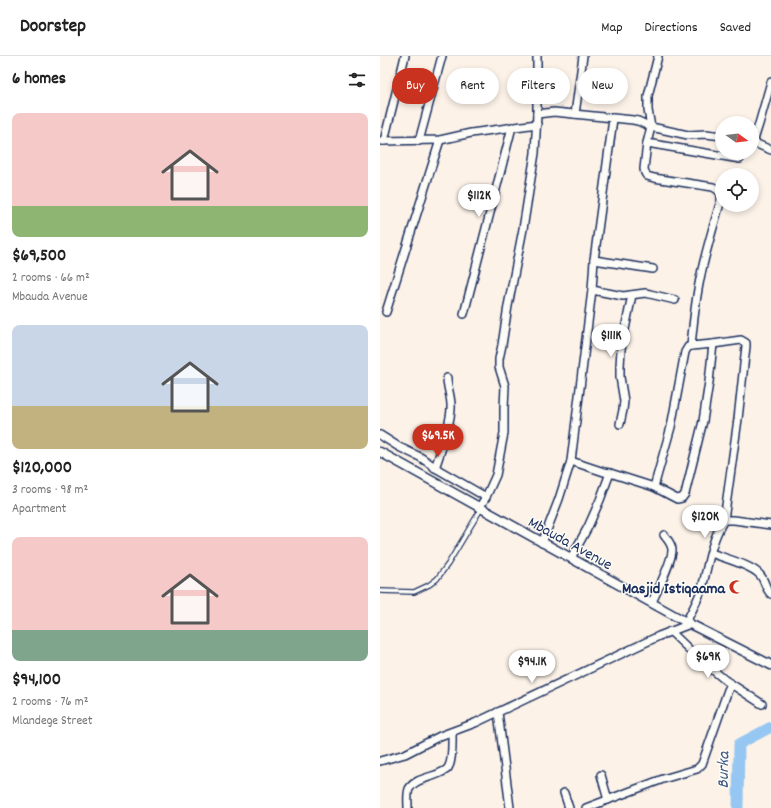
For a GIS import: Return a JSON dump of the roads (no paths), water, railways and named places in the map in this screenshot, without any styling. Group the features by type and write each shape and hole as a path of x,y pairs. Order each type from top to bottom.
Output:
{"street":[{"path":"405,56 382,141 440,140 471,133 537,124"},
{"path":"419,141 442,56"},
{"path":"480,509 496,475 504,433 505,386 499,367 499,359 535,153 538,56"},
{"path":"575,114 583,56"},
{"path":"658,56 648,96 648,110 651,127 647,142 644,169 645,173 648,176 660,179 713,187 717,189 721,195 721,200 703,263 696,301 691,346"},
{"path":"759,124 771,82"},
{"path":"537,114 554,112 633,120 651,127 688,135 715,135"},
{"path":"542,543 559,499 571,461 592,290 594,260 613,118"},
{"path":"464,314 512,127"},
{"path":"386,312 440,140"},
{"path":"647,142 715,154"},
{"path":"759,145 771,150"},
{"path":"594,260 653,269"},
{"path":"592,290 619,295 650,294 675,300"},
{"path":"620,424 624,402 620,377 620,357 632,295"},
{"path":"380,761 405,754 440,736 475,723 688,623 701,590 719,528 724,520 737,427 746,343 741,340 691,346 686,349 671,427 654,487"},
{"path":"571,461 654,487 677,499 682,498 685,494 703,421 713,344"},
{"path":"436,468 451,409 447,378"},
{"path":"380,435 399,447 420,457 486,497"},
{"name":"Mbauda Avenue","path":"380,452 480,509 688,623 771,665"},
{"path":"570,558 588,527 610,473"},
{"path":"724,520 771,525"},
{"path":"652,602 667,570 672,554 672,548 664,535"},
{"path":"711,553 755,570 763,579 771,594"},
{"path":"670,631 695,655 725,680 762,704"},
{"path":"586,808 664,779 697,769 702,764 731,684"},
{"path":"498,712 510,808"},
{"path":"408,808 408,790 412,784 438,775 450,765 452,732"},
{"path":"601,775 608,800"},
{"path":"564,793 569,808"}],"lane":[{"path":"380,591 414,592 429,585 437,579 448,564 480,509"}],"waterway":[{"name":"Burka","path":"738,808 739,744 771,727"}],"place":[{"name":"Masjid Istiqaama","path":"736,587"}]}
